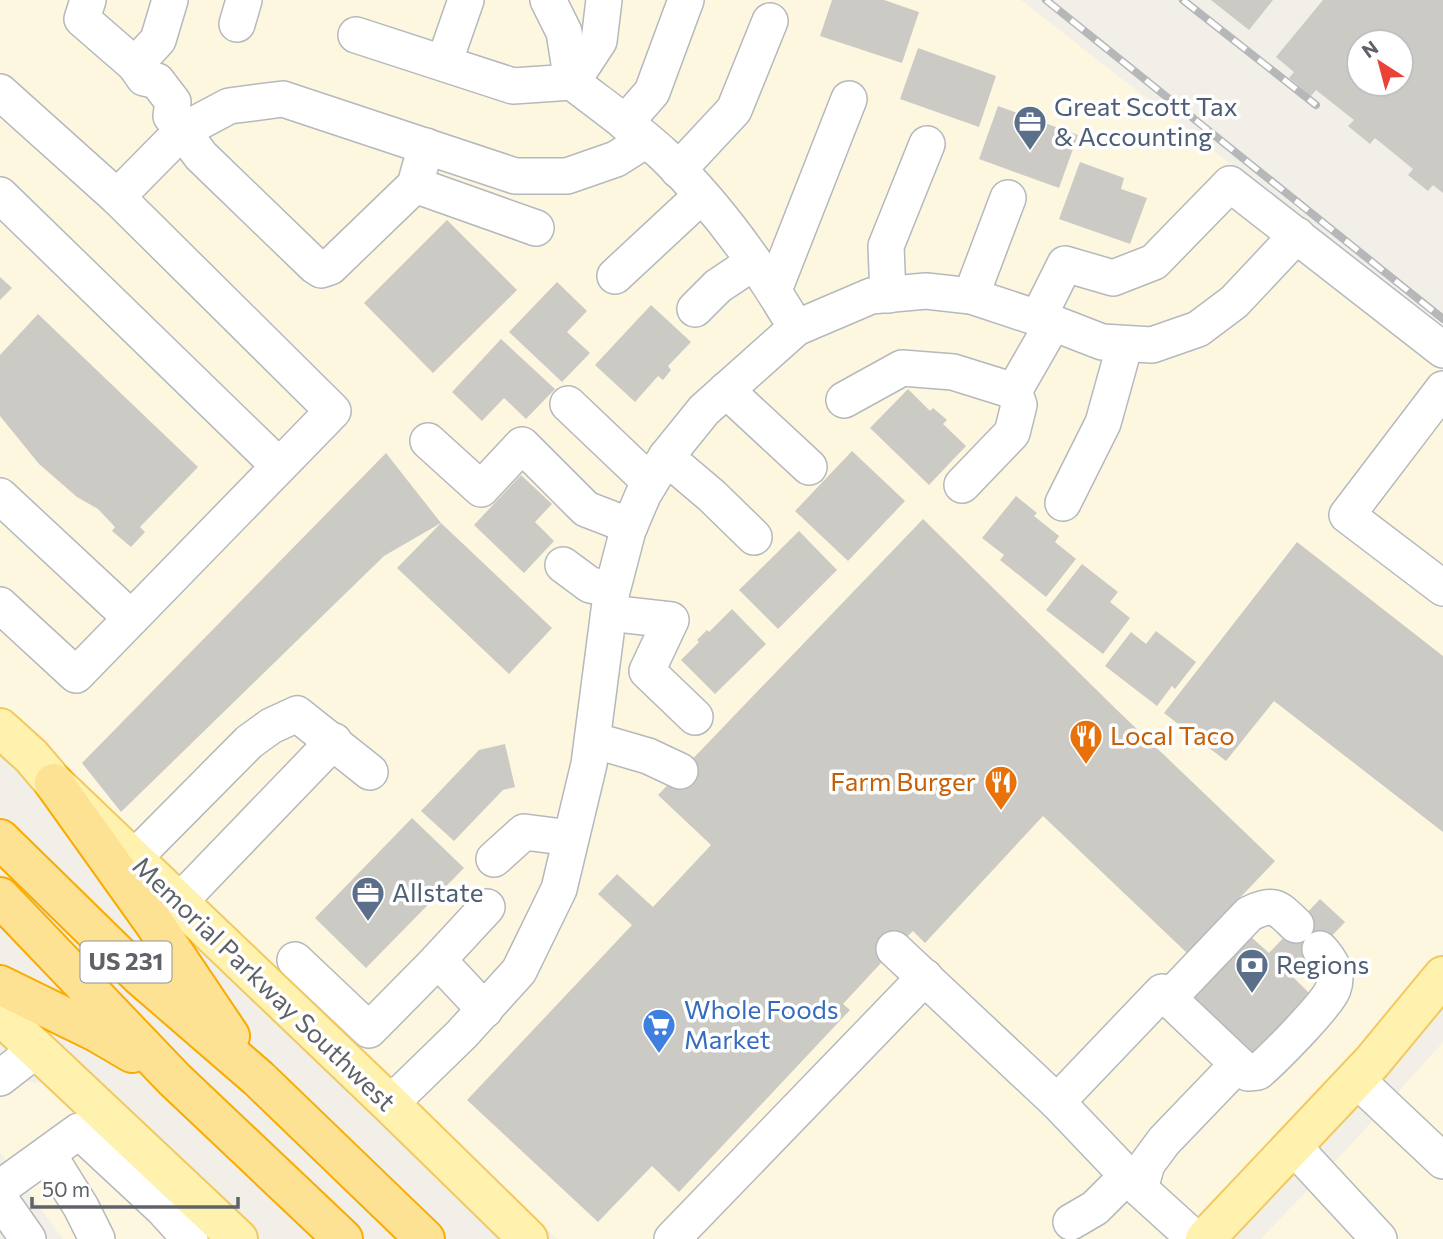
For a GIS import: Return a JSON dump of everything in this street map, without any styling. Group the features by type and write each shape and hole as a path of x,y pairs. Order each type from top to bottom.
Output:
{"highway":[{"path":"54,783 154,923 258,1078"},
{"name":"US 231","path":"0,839 140,976 258,1078 425,1239"},
{"name":"US 231","path":"0,897 174,1079 343,1239"},
{"path":"0,985 98,1033 174,1079"}],"main road":[{"name":"Memorial Parkway Southwest","path":"0,728 528,1239"},
{"path":"1205,1239 1356,1079 1443,976"},
{"path":"0,1015 36,1050 90,1120 238,1239"}],"street":[{"path":"88,0 82,19 139,72"},
{"path":"170,0 158,40 139,72 141,92 157,114 176,123 201,156 321,270 330,267 415,185 426,146"},
{"path":"443,63 466,0"},
{"path":"548,0 564,32 572,82"},
{"path":"572,82 599,41 604,0"},
{"path":"117,198 176,123 229,106 283,99 515,176 567,176 616,159 636,131 686,0"},
{"path":"678,170 734,110 770,21"},
{"path":"356,34 513,86 572,82 636,131 678,170 754,262 796,328"},
{"path":"0,92 117,198 332,411 76,675 0,605"},
{"path":"774,290 849,99"},
{"path":"888,295 886,246 928,144"},
{"path":"962,485 1012,433 1019,405 1014,391 1045,320 1065,264 1113,278 1154,262 1230,184 1442,349"},
{"path":"415,185 536,228"},
{"path":"0,195 279,466"},
{"path":"615,276 701,196"},
{"path":"971,296 1008,198"},
{"path":"390,1104 485,1010 519,971 559,889 593,740 611,601 629,526 658,469 704,410 796,328 871,296 926,292 971,296 1102,342 1152,345 1198,329 1234,302 1297,235"},
{"path":"695,309 718,285 754,262"},
{"path":"1063,503 1103,423 1125,344"},
{"path":"844,400 902,368 953,372 1014,391"},
{"path":"1443,389 1347,515 1443,588"},
{"path":"726,390 809,467"},
{"path":"568,404 658,469 712,496 754,537"},
{"path":"428,441 481,489 522,445 586,509 629,526"},
{"path":"0,496 131,618"},
{"path":"563,565 611,601 671,620 647,671 695,717"},
{"path":"133,859 249,742 271,726 297,714 370,772"},
{"path":"593,740 648,756 680,771"},
{"path":"179,902 334,741"},
{"path":"494,859 524,832 571,838"},
{"path":"1057,1102 1162,992 1168,999 1248,1073 1258,1072 1328,997 1333,989 1335,975 1331,962 1308,937 1276,907 1263,906 1249,914 1168,999"},
{"path":"295,960 369,1030 487,908"},
{"path":"894,949 1057,1102 1134,1183 1195,1239"},
{"path":"438,960 485,1010"},
{"path":"672,1239 925,977"},
{"path":"0,1078 36,1050"},
{"path":"1071,1222 1134,1183 1176,1127 1238,1064"},
{"path":"1356,1079 1443,1161"},
{"path":"0,1188 90,1120 190,1239"},
{"path":"1293,1146 1379,1239"},
{"path":"48,1154 81,1207 97,1239"},
{"path":"0,1199 28,1239"}],"shaded area":[{"path":"0,0 1021,0 1443,331 1443,952 1396,1011 1180,1239 557,1239 0,713"},
{"path":"1443,1042 1443,1239 1261,1239 1358,1137"},
{"path":"25,1082 41,1083 54,1091 209,1239 63,1239 0,1153 0,1099 9,1088"}],"building":[{"path":"832,0 884,0 919,12 902,63 820,36"},
{"path":"1211,0 1273,0 1249,30"},
{"path":"1323,0 1443,0 1443,193 1433,185 1428,191 1408,175 1413,169 1375,138 1370,144 1348,126 1354,120 1316,90 1311,96 1289,78 1294,72 1276,57"},
{"path":"918,48 996,76 979,127 900,99"},
{"path":"998,106 1078,135 1059,188 979,159"},
{"path":"1080,162 1124,178 1121,189 1147,198 1130,244 1059,219"},
{"path":"447,220 517,290 433,373 364,303"},
{"path":"0,277 12,288 0,300"},
{"path":"557,282 587,311 567,332 590,353 562,382 509,332"},
{"path":"651,305 691,342 668,366 671,370 663,380 658,376 635,402 595,365"},
{"path":"38,314 198,467 140,527 145,532 131,547 112,531 115,527 98,509 77,497 39,464 0,416 0,355"},
{"path":"501,339 555,389 526,419 504,398 482,421 452,392"},
{"path":"908,389 930,411 933,408 947,420 943,424 966,446 929,485 870,428"},
{"path":"852,451 905,501 848,561 795,511"},
{"path":"386,453 441,523 384,556 121,812 82,763"},
{"path":"521,475 552,504 535,522 554,541 524,573 474,525"},
{"path":"1016,496 1037,513 1034,516 1059,536 1055,542 1076,559 1046,597 1000,560 1004,555 982,538"},
{"path":"923,519 1275,861 1187,953 1043,816 925,943 913,931 894,949 843,1004 850,1010 679,1192 652,1166 598,1222 467,1100 632,925 598,894 617,874 653,907 711,845 658,795"},
{"path":"441,523 552,628 509,674 397,568"},
{"path":"799,531 837,570 778,629 739,590"},
{"path":"1297,542 1443,656 1443,832 1274,701 1226,761 1164,713"},
{"path":"1082,564 1118,592 1110,602 1130,618 1103,654 1046,610"},
{"path":"732,609 766,644 715,694 681,660 707,630 709,632"},
{"path":"1156,631 1196,662 1175,689 1172,686 1157,706 1105,666 1131,632 1146,644"},
{"path":"505,744 515,787 503,790 454,841 421,811 479,750"},
{"path":"412,818 464,868 366,968 315,918"},
{"name":"Regions","path":"1320,899 1345,922 1293,977 1311,995 1253,1054 1192,995 1250,936 1269,953"}],"railway":[{"path":"1046,0 1443,319"},
{"path":"1183,0 1316,105"}],"place":[{"name":"Great Scott Tax & Accounting","path":"1030,152"},
{"name":"Local Taco","path":"1086,766"},
{"name":"Farm Burger","path":"1001,812"},
{"name":"Allstate","path":"368,923"},
{"name":"Regions","path":"1252,995"},
{"name":"Whole Foods Market","path":"659,1055"}]}
